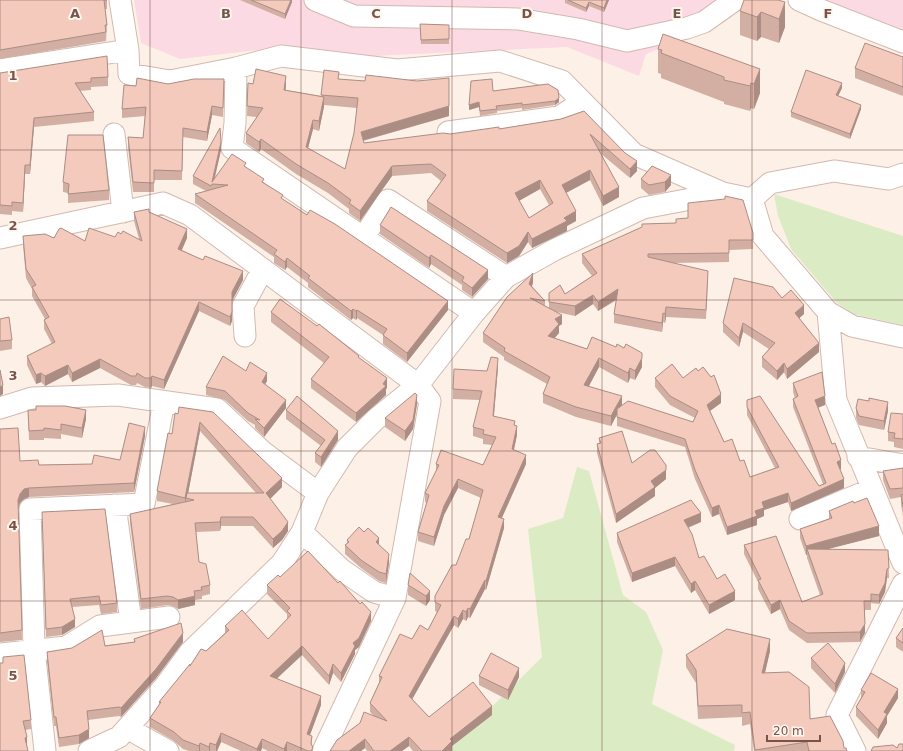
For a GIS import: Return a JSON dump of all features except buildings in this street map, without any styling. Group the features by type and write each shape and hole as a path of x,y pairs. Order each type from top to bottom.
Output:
{"street":[{"path":"120,0 128,50 129,74 170,81 236,68 281,56 397,70 500,61 562,81 634,154 722,193 752,199"},
{"path":"315,0 354,16 518,19 578,29 627,41 687,28 704,22 735,0"},
{"path":"800,0 821,10 903,42"},
{"path":"0,70 128,50"},
{"path":"236,68 232,148 474,314"},
{"path":"448,132 559,117 582,102"},
{"path":"114,134 123,212"},
{"path":"752,199 770,183 834,171 889,179 903,174"},
{"path":"88,751 120,737 165,686 190,652 282,563 302,532 318,493 347,448 376,419 418,386 474,314 506,277 554,250 643,208 722,193"},
{"path":"752,199 763,236 828,312 852,326 903,337"},
{"path":"363,238 388,200 506,277"},
{"path":"0,238 163,204 190,215 418,386 430,401 395,598 323,751"},
{"path":"245,336 243,306 263,269"},
{"path":"828,312 836,400 858,457 903,563"},
{"path":"0,408 32,398 118,395 217,409 263,452 318,493"},
{"path":"45,751 34,649 30,509 144,504 164,402"},
{"path":"858,457 903,465"},
{"path":"800,519 872,489"},
{"path":"115,506 131,622"},
{"path":"302,532 342,570 374,592 395,598"},
{"path":"855,751 837,715 903,584"},
{"path":"0,654 34,649 66,647 100,626 169,617"},
{"path":"127,728 168,751"}],"shaded area":[{"path":"134,0 747,0 711,29 646,54 639,76 567,47 351,57 283,47 180,59 141,43"},
{"path":"823,0 903,0 903,30"}],"green space":[{"path":"774,194 903,236 903,325 853,314 836,302 791,249 778,216"},
{"path":"577,467 589,471 623,595 646,612 663,650 652,704 735,745 734,751 447,751 542,657 528,529 563,518"}]}
